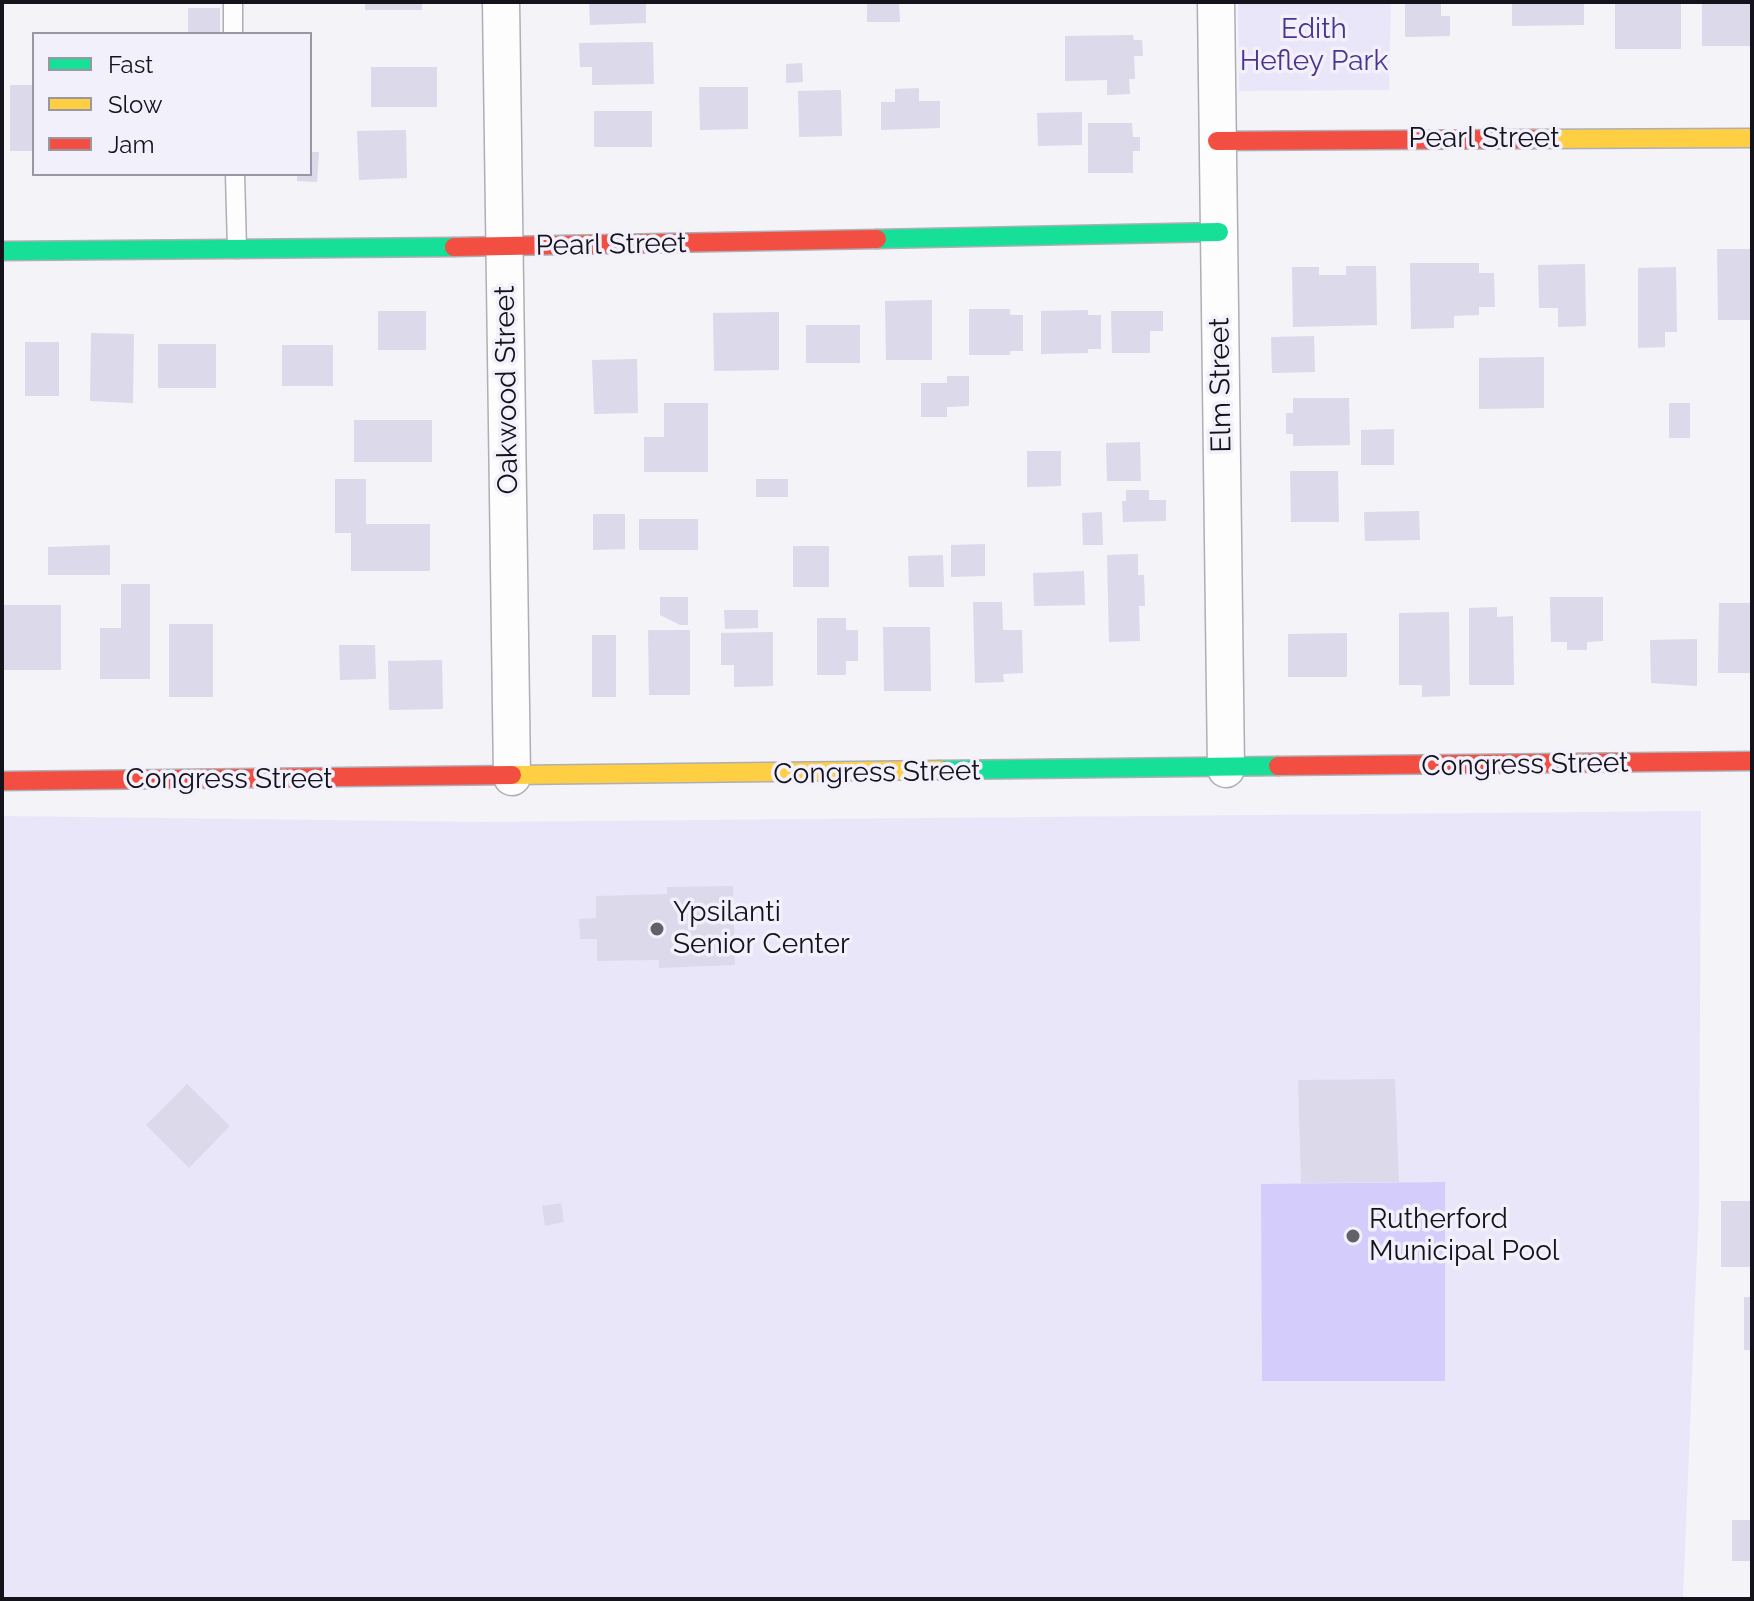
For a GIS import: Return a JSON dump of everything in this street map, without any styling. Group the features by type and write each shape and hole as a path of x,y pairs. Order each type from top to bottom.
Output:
{"street":[{"name":"Oakwood Street","path":"501,2 512,777"},
{"name":"Elm Street","path":"1216,2 1226,769"},
{"name":"Pearl Street","path":"1217,141 1752,138"},
{"name":"Pearl Street","path":"2,251 505,246 1219,232"},
{"name":"Congress Street","path":"2,781 1752,761"}],"lane":[{"path":"233,2 233,32"},
{"path":"235,176 237,249"}],"green space":[{"name":"Edith Hefley Park","path":"1238,2 1391,2 1389,90 1239,91"},
{"path":"1701,811 1699,1202 1683,1599 2,1599 2,816 484,822"}],"shaded area":[{"name":"Rutherford Municipal Pool","path":"1445,1182 1445,1381 1262,1381 1261,1184"}],"building":[{"path":"365,2 422,2 422,10 365,10"},
{"path":"589,2 646,2 646,23 590,25"},
{"path":"867,2 899,2 900,22 867,22"},
{"path":"1405,2 1441,2 1441,16 1450,16 1450,36 1405,37"},
{"path":"1512,2 1584,2 1584,25 1512,26"},
{"path":"1615,2 1681,2 1681,49 1615,49"},
{"path":"1702,2 1752,2 1752,46 1702,46"},
{"path":"188,8 220,8 220,32 188,32"},
{"path":"1133,35 1134,40 1142,40 1143,56 1134,56 1135,79 1129,79 1130,94 1107,95 1107,80 1065,81 1065,36"},
{"path":"653,42 654,84 592,85 592,67 580,67 579,43"},
{"path":"802,63 803,82 786,83 786,64"},
{"path":"371,67 437,67 437,107 371,107"},
{"path":"10,85 32,85 32,151 10,151"},
{"path":"699,87 748,87 748,129 700,130"},
{"path":"919,88 919,101 940,101 940,128 881,130 881,102 895,102 895,89"},
{"path":"841,90 842,136 799,137 798,91"},
{"path":"594,111 652,111 652,147 594,147"},
{"path":"1082,112 1082,145 1038,146 1037,113"},
{"path":"1088,123 1132,123 1133,137 1140,137 1140,151 1133,151 1133,173 1088,173"},
{"path":"406,130 407,178 359,180 357,131"},
{"path":"312,152 319,152 317,182 297,181 297,176 312,176"},
{"path":"1717,249 1752,249 1752,320 1718,320"},
{"path":"1410,263 1479,263 1479,273 1494,273 1495,307 1479,307 1479,315 1454,316 1454,328 1411,329"},
{"path":"1585,264 1586,326 1558,327 1558,308 1539,308 1538,265"},
{"path":"1346,266 1376,266 1377,325 1293,327 1292,267 1319,267 1319,275 1346,275"},
{"path":"1676,267 1677,332 1665,332 1665,347 1638,348 1638,268"},
{"path":"932,300 932,360 886,360 885,301"},
{"path":"969,309 1010,309 1010,315 1023,315 1023,351 1010,351 1010,355 969,355"},
{"path":"1088,310 1088,315 1101,315 1101,349 1088,349 1088,353 1041,354 1041,311"},
{"path":"378,311 426,311 426,350 378,350"},
{"path":"1111,311 1163,311 1163,331 1150,331 1150,353 1112,353"},
{"path":"779,312 779,370 714,371 713,313"},
{"path":"806,325 860,325 860,363 806,363"},
{"path":"91,333 134,334 133,403 90,401"},
{"path":"1314,336 1315,372 1272,373 1271,337"},
{"path":"25,342 59,342 59,396 25,396"},
{"path":"158,344 216,344 216,388 158,388"},
{"path":"282,345 333,345 333,386 282,386"},
{"path":"1544,357 1544,408 1479,409 1479,358"},
{"path":"637,359 638,413 594,414 592,360"},
{"path":"947,376 969,376 969,406 947,407 947,417 921,417 921,383 947,383"},
{"path":"1293,398 1349,398 1350,445 1293,446 1293,434 1286,434 1286,413 1293,413"},
{"path":"664,403 708,403 708,472 644,472 644,437 664,437"},
{"path":"1669,403 1690,403 1690,438 1669,438"},
{"path":"354,420 432,420 432,462 354,462"},
{"path":"1394,429 1394,465 1361,465 1361,430"},
{"path":"1140,442 1141,481 1107,481 1106,443"},
{"path":"1027,451 1061,451 1061,486 1027,487"},
{"path":"1290,471 1338,471 1339,522 1291,522"},
{"path":"335,479 366,479 366,524 430,524 430,571 351,571 351,533 335,533"},
{"path":"756,479 788,479 788,497 756,497"},
{"path":"1126,490 1149,490 1149,500 1166,500 1166,521 1123,522 1122,501 1126,501"},
{"path":"1419,511 1420,540 1365,541 1364,512"},
{"path":"1102,512 1103,545 1083,545 1082,513"},
{"path":"593,514 625,514 625,549 593,550"},
{"path":"639,519 698,519 698,550 639,550"},
{"path":"985,544 985,576 951,577 951,545"},
{"path":"110,545 110,575 48,575 48,547"},
{"path":"793,546 829,546 829,587 793,587"},
{"path":"1138,554 1138,575 1144,575 1145,606 1139,606 1140,641 1109,642 1107,555"},
{"path":"943,555 944,587 909,587 908,556"},
{"path":"1084,571 1085,605 1034,606 1033,573"},
{"path":"121,584 150,584 150,679 100,679 100,628 121,628"},
{"path":"660,597 688,597 688,625 680,625 660,615"},
{"path":"1550,597 1603,597 1603,641 1587,642 1587,650 1567,650 1567,642 1551,642"},
{"path":"973,602 1002,602 1003,630 1022,630 1023,673 1003,674 1004,682 975,683"},
{"path":"1719,603 1752,603 1752,673 1718,673"},
{"path":"4,605 61,605 61,670 4,670"},
{"path":"1497,607 1497,617 1513,616 1514,685 1469,685 1469,608"},
{"path":"724,610 758,610 758,628 725,629"},
{"path":"1449,612 1450,696 1422,697 1422,685 1399,685 1399,613"},
{"path":"817,618 846,618 846,630 858,630 858,661 846,661 846,675 817,675"},
{"path":"169,624 213,624 213,697 169,697"},
{"path":"883,627 930,627 931,691 884,691"},
{"path":"648,630 690,630 690,695 649,695"},
{"path":"773,632 773,686 734,687 734,665 721,665 721,633"},
{"path":"1347,633 1347,677 1288,677 1288,634"},
{"path":"592,635 616,635 616,697 592,697"},
{"path":"1697,639 1697,686 1651,683 1650,640"},
{"path":"339,645 375,645 376,679 340,680"},
{"path":"442,660 443,709 389,710 388,661"},
{"name":"Ypsilanti Senior Center","path":"733,886 735,965 659,968 659,960 597,961 597,939 580,939 579,919 596,918 596,896 667,894 667,887"},
{"path":"1395,1079 1399,1182 1301,1183 1298,1080"},
{"path":"187,1084 230,1126 189,1168 146,1125"},
{"path":"1721,1201 1752,1201 1752,1267 1721,1267"},
{"path":"561,1203 564,1222 545,1226 542,1206"},
{"path":"1744,1297 1752,1297 1752,1350 1744,1350"},
{"path":"1732,1520 1752,1520 1752,1561 1732,1561"}],"traffic: fast":[{"path":"877,239 1219,232"},
{"path":"2,251 454,247"},
{"path":"940,770 1278,766"}],"traffic: slow":[{"path":"1533,139 1752,138"},
{"path":"512,775 940,770"}],"traffic: jam":[{"path":"1217,141 1533,139"},
{"path":"454,247 877,239"},
{"path":"1278,766 1752,761"},
{"path":"2,781 512,775"}],"place":[{"name":"Ypsilanti Senior Center","path":"657,929"},
{"name":"Rutherford Municipal Pool","path":"1353,1236"}]}
